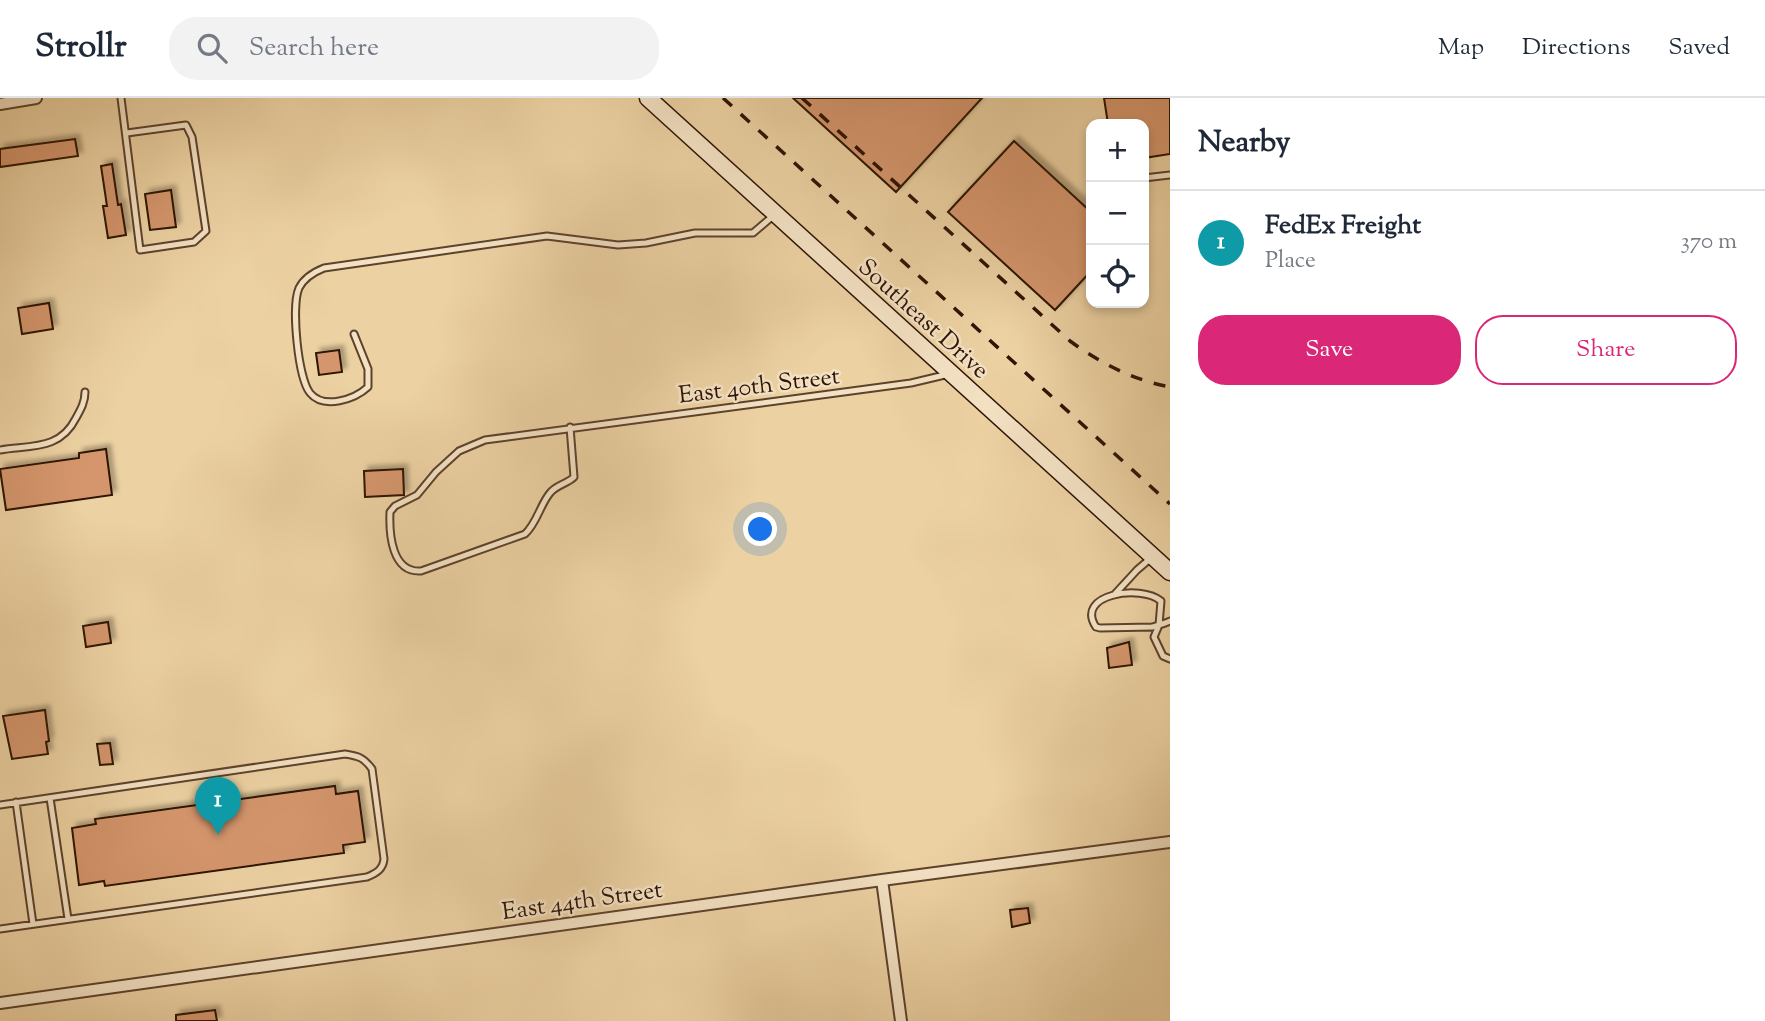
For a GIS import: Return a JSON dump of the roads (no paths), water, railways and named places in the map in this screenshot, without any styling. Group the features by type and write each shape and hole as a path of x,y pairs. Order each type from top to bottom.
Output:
{"main road":[{"name":"Southeast Drive","path":"649,98 1170,572"}],"street":[{"path":"0,104 36,98"},
{"name":"East 44th Street","path":"0,1003 1170,842"},
{"path":"881,880 901,1021"}],"lane":[{"path":"121,98 140,250 194,242 206,231 192,137 186,125 127,133"},
{"path":"1149,177 1170,175"},
{"path":"354,334 368,369 368,387 360,394 347,399 318,400 305,386 295,313 296,299 302,284 309,276 324,268 547,236 618,245 646,243 695,233 753,233 775,214"},
{"name":"East 40th Street","path":"570,427 575,477 551,492 526,534 421,571 412,571 402,565 394,546 390,512 417,495 436,472 459,451 485,440 570,427 901,385 951,373"},
{"path":"0,450 55,442 70,429 85,401 85,392"},
{"path":"1114,595 1136,570 1153,556"},
{"path":"1170,621 1159,625 1096,627 1091,615 1094,607 1102,600 1114,595 1143,592 1154,596 1161,601 1159,625 1154,638 1163,656 1170,659"},
{"path":"0,805 345,754 364,758 372,769 384,859 383,866 377,873 367,877 0,929 0,923"},
{"path":"50,797 68,919"},
{"path":"16,803 33,924"}],"railway":[{"path":"723,98 1170,504"},
{"path":"802,98 1070,341 1117,370 1170,387"}],"place":[{"name":"FedEx Freight","path":"218,835"}]}
